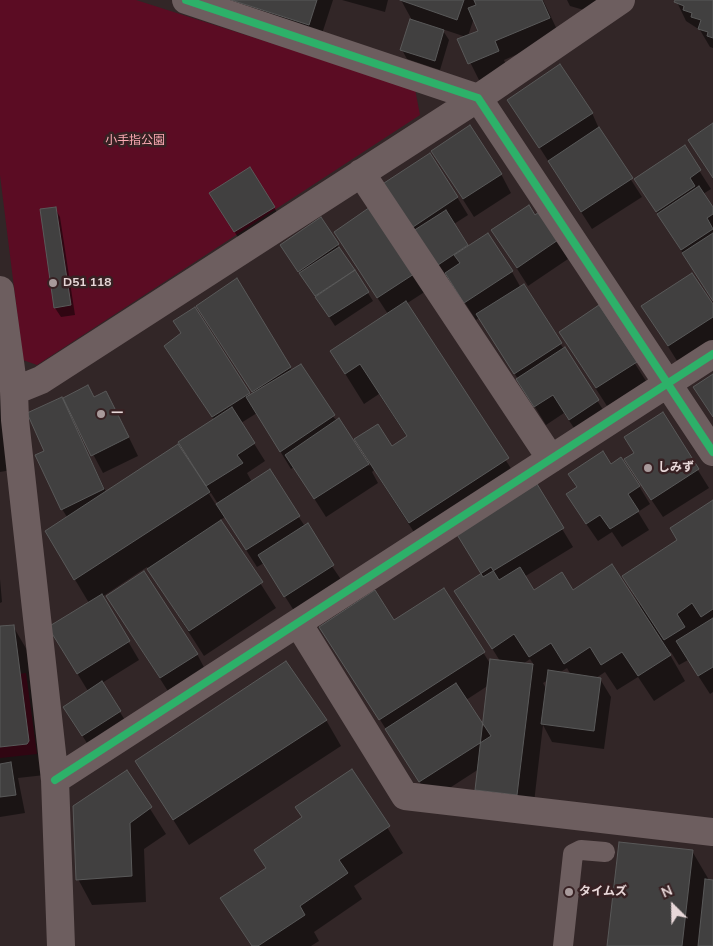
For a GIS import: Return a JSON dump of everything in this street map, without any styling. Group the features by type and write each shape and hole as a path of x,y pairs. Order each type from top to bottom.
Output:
{"street":[{"path":"14,391 41,380 478,98 621,0"},
{"path":"191,1 478,98 713,452"},
{"path":"361,173 551,459"},
{"path":"0,290 14,391 15,420 55,780 61,946"},
{"path":"55,780 713,354"},
{"path":"298,623 406,796 713,832"}],"lane":[{"path":"563,946 573,854 581,850 605,852"}],"green space":[{"name":"小手指公園","path":"0,0 136,0 415,89 420,115 37,365 23,360 0,175"},
{"path":"26,673 37,754 0,758 0,747 27,744 18,674"}],"building":[{"path":"231,0 317,0 309,25"},
{"path":"400,0 464,0 457,20"},
{"path":"474,0 542,0 550,18 495,41 499,51 468,64 457,39 478,31 468,8 476,5"},
{"path":"675,0 713,0 713,38 707,36 708,32 698,29 701,20 691,17 692,13 683,10 684,6 674,2"},
{"path":"410,19 444,30 435,61 400,50"},
{"path":"560,64 593,113 539,148 507,100"},
{"path":"713,123 713,178 688,140"},
{"path":"470,125 502,174 463,199 431,151"},
{"path":"599,127 633,178 581,212 548,161"},
{"path":"685,145 701,170 690,178 695,186 656,212 634,179"},
{"path":"430,153 458,197 410,229 381,185"},
{"path":"250,167 275,207 234,232 209,193"},
{"path":"699,186 713,207 713,214 707,218 713,229 681,250 657,214"},
{"path":"373,205 417,272 377,298 334,232"},
{"path":"529,205 535,215 539,212 558,240 517,268 491,230"},
{"path":"56,207 71,305 54,308 40,209"},
{"path":"446,210 468,245 435,267 413,231"},
{"path":"321,217 339,244 298,272 280,245"},
{"path":"488,233 513,271 464,303 445,273 460,263 454,255"},
{"path":"713,233 713,301 682,253"},
{"path":"339,247 355,270 315,296 299,273"},
{"path":"355,270 369,292 329,317 315,297"},
{"path":"692,273 713,304 713,317 668,346 641,306"},
{"path":"237,278 291,367 252,392 196,306"},
{"path":"524,284 562,343 514,374 476,314"},
{"path":"406,301 509,458 409,523 354,439 378,424 392,446 407,436 360,364 345,374 330,351"},
{"path":"599,305 637,362 596,388 559,332"},
{"path":"195,307 250,393 212,417 164,346 181,333 173,321"},
{"path":"565,347 599,400 569,420 553,395 534,407 516,379"},
{"path":"301,364 335,415 280,452 246,397"},
{"path":"713,374 713,417 693,387"},
{"path":"88,385 94,397 106,391 129,437 91,456 63,398"},
{"path":"62,397 104,489 61,510 35,455 44,451 27,413"},
{"path":"232,407 255,443 237,455 243,463 206,486 178,442"},
{"path":"663,412 699,469 651,500 624,459 634,453 624,437"},
{"path":"339,418 369,464 314,499 285,455"},
{"path":"178,444 210,492 74,580 45,531"},
{"path":"603,451 611,464 621,457 640,486 628,494 639,511 610,529 600,515 586,524 566,494 577,487 568,474"},
{"path":"270,469 300,516 246,550 216,504"},
{"path":"537,484 564,528 483,577 456,533"},
{"path":"713,500 713,609 701,617 692,603 677,614 685,627 664,640 622,576 677,540 670,528"},
{"path":"221,520 263,582 189,631 147,569"},
{"path":"308,523 334,565 284,597 258,555"},
{"path":"612,564 671,655 638,676 622,652 601,665 590,647 564,664 551,643 529,657 514,634 492,649 454,591 491,567 499,580 520,567 534,590 562,572 573,590"},
{"path":"144,571 198,654 160,678 106,596"},
{"path":"444,588 485,652 379,720 319,627 375,590 394,620"},
{"path":"102,594 130,641 77,674 48,627"},
{"path":"713,618 713,667 698,676 676,641"},
{"path":"14,625 29,741 27,744 0,747 0,626"},
{"path":"490,659 533,664 517,795 475,790"},
{"path":"286,661 327,720 173,820 135,761"},
{"path":"548,670 601,678 594,731 541,724"},
{"path":"102,681 121,711 82,736 63,707"},
{"path":"456,683 491,736 419,782 385,729"},
{"path":"11,762 16,795 0,797 0,764"},
{"path":"352,769 390,826 339,860 348,873 300,906 305,915 258,946 252,946 220,898 266,868 254,850 302,817 295,807"},
{"path":"127,770 152,807 130,823 132,876 76,880 73,806"},
{"path":"619,842 693,850 682,946 607,946"},
{"path":"705,879 713,880 713,946 698,946"}],"cycle path":[{"path":"186,0 478,98 713,452"},
{"path":"55,780 713,354"}],"place":[{"name":"D51 118","path":"53,283"},
{"name":"一","path":"101,414"},
{"name":"しみず","path":"648,468"},
{"name":"タイムズ","path":"569,892"}]}
